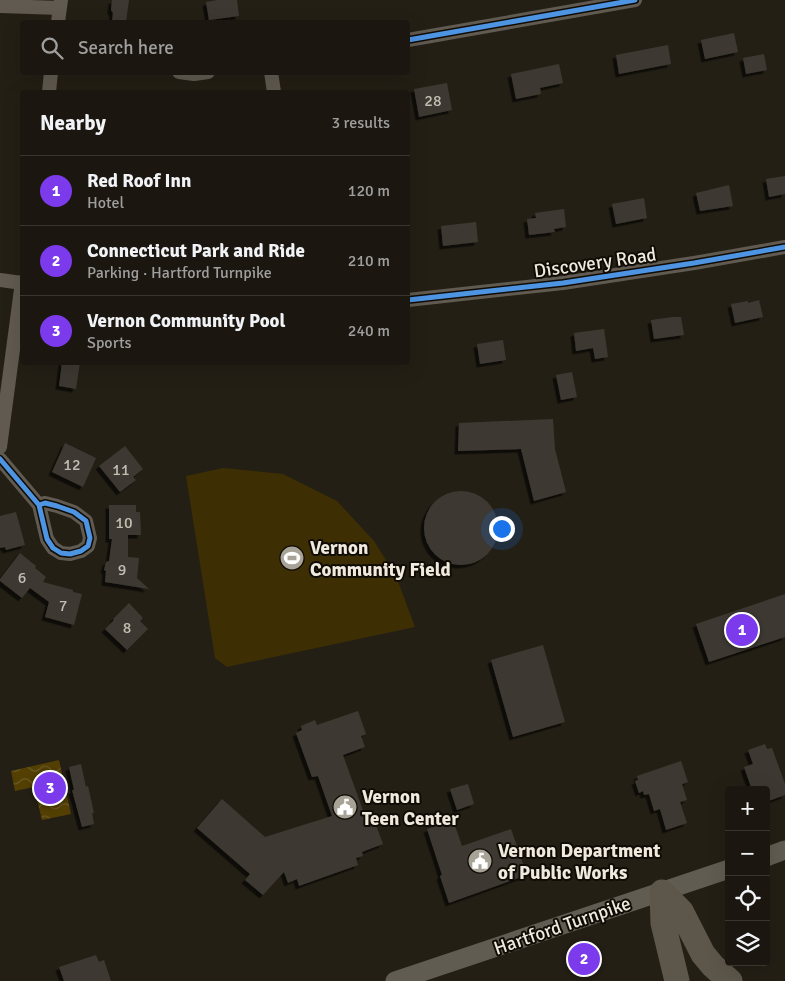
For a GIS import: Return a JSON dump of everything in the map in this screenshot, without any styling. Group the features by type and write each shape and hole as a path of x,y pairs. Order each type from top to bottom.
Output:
{"highway":[{"path":"662,892 663,923 677,981"},
{"path":"662,892 681,910 703,954 730,981"}],"main road":[{"path":"770,856 785,850"},
{"name":"Hartford Turnpike","path":"395,981 725,870"}],"street":[{"path":"410,40 634,0"},
{"path":"0,6 61,4 58,20"},
{"path":"48,90 51,75"},
{"path":"271,75 274,90"},
{"name":"Discovery Road","path":"410,300 563,283 785,247"},
{"path":"0,280 20,283"},
{"path":"0,447 20,298"},
{"path":"0,459 39,505"}],"shaded area":[{"name":"Vernon Community Field","path":"223,468 283,474 337,501 374,541 396,576 415,627 227,667 215,658 186,476"}],"water":[{"path":"59,760 71,814 42,820 34,787 15,791 11,771"}],"building":[{"path":"112,0 129,0 126,20 112,20 113,13 111,10"},
{"path":"237,0 239,16 209,20 206,2"},
{"path":"734,33 738,52 705,59 701,40"},
{"path":"668,45 671,64 619,74 616,55"},
{"path":"764,54 767,70 746,74 743,58"},
{"path":"559,64 563,83 540,88 541,94 516,99 511,74"},
{"path":"447,83 452,110 419,117 414,89"},
{"path":"785,176 785,194 769,197 766,179"},
{"path":"729,185 733,206 700,211 696,193"},
{"path":"644,198 647,218 616,224 612,204"},
{"path":"564,209 566,227 554,229 555,232 529,235 527,219 536,218 535,213"},
{"path":"476,222 478,242 443,246 441,226"},
{"path":"759,300 763,317 735,323 731,304"},
{"path":"681,317 684,335 654,339 651,320"},
{"path":"604,329 608,357 595,359 593,348 576,351 574,333"},
{"path":"503,340 506,360 480,364 477,344"},
{"path":"62,365 80,365 76,389 59,386"},
{"path":"572,372 577,397 561,400 556,375"},
{"path":"553,419 555,449 566,492 534,501 521,449 458,451 459,423"},
{"path":"65,443 96,458 83,487 52,472"},
{"path":"125,446 143,469 133,477 136,480 120,492 99,466"},
{"path":"461,491 482,497 492,507 498,528 492,549 482,559 461,565 440,559 430,549 424,528 430,507 440,497"},
{"path":"109,505 136,505 136,512 140,512 141,535 128,535 128,557 139,558 137,578 149,589 105,582 106,571 104,570 106,562 109,561 112,539 109,539"},
{"path":"16,512 25,545 6,550 5,547 0,548 0,516"},
{"path":"20,553 46,577 43,582 82,594 74,625 45,617 49,602 30,588 22,598 0,581"},
{"path":"785,594 785,637 709,662 696,624"},
{"path":"129,603 143,618 140,621 148,629 127,650 105,629"},
{"path":"543,645 565,722 513,737 491,660"},
{"name":"Vernon Teen Center","path":"358,711 366,734 361,736 365,747 343,755 369,827 376,825 383,844 362,852 363,856 356,858 358,865 299,886 297,879 288,883 284,872 263,895 245,880 250,874 197,828 222,799 265,837 332,816 318,776 312,777 296,733 302,730 301,726 315,720 317,725"},
{"path":"765,744 767,749 772,748 785,784 785,795 770,801 770,786 751,786 744,767 753,764 748,750"},
{"path":"681,761 688,782 682,784 687,800 680,802 687,823 666,830 660,809 654,811 649,794 644,795 643,791 639,793 635,781 638,780 637,776"},
{"path":"81,764 94,813 92,813 94,824 82,827 72,790 74,790 69,767"},
{"path":"468,784 474,804 457,810 450,789"},
{"name":"Vernon Department of Public Works","path":"453,820 462,846 511,829 527,875 449,903 427,829"},
{"path":"96,955 99,962 104,960 111,981 64,981 59,967"}],"cycle path":[{"path":"410,40 635,0"},
{"path":"410,300 563,283 785,247"},
{"path":"0,459 39,505 47,539 53,548 61,553 70,554 81,551 88,546 90,538 86,521 74,512 57,506 45,503 39,505"}],"place":[{"name":"Vernon Community Field","path":"292,558"},
{"name":"Red Roof Inn","path":"742,630"},
{"name":"Vernon Community Pool","path":"50,788"},
{"name":"Vernon Teen Center","path":"345,807"},
{"name":"Vernon Department of Public Works","path":"480,861"},
{"name":"Connecticut Park and Ride","path":"584,959"}]}
